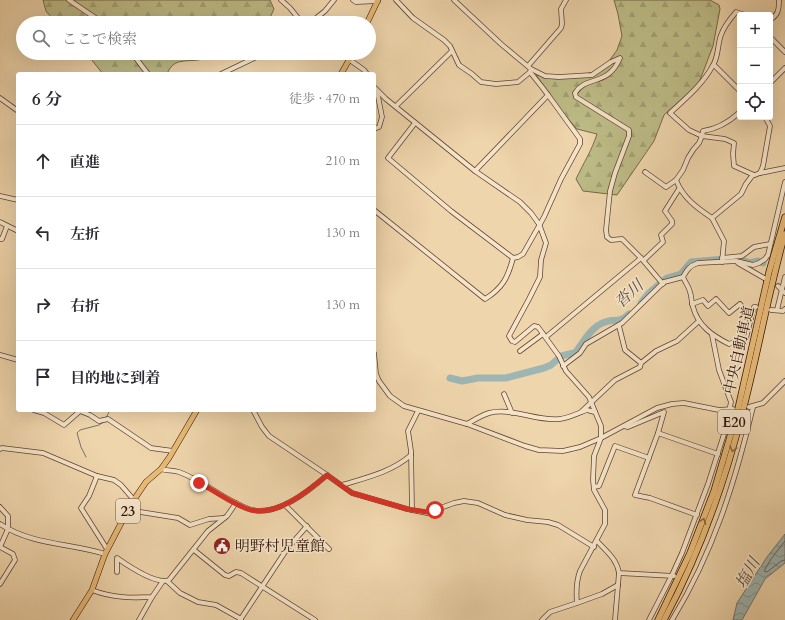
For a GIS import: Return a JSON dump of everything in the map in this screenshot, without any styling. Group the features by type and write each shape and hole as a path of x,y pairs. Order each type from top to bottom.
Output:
{"highway":[{"name":"中央自動車道","path":"658,620 690,553 714,491 736,413 769,272 785,216"},
{"name":"中央自動車道","path":"664,620 695,556 726,473 785,234"}],"main road":[{"path":"370,16 378,0"},
{"path":"342,72 350,61"},
{"name":"23","path":"73,620 92,590 106,552 128,510 146,482 161,469 174,451 196,412"}],"street":[{"path":"69,0 93,16"},
{"path":"282,0 296,16"},
{"path":"319,16 334,0"},
{"path":"356,1 378,0"},
{"path":"396,0 413,18 450,46 462,68 481,82 496,84 518,82 530,69 561,28 562,24 560,9 566,0"},
{"path":"454,0 530,69 580,139 580,144 561,179 544,217 523,254 513,258"},
{"path":"773,18 779,12 779,0"},
{"path":"737,12 723,29 720,36 717,57 714,65 702,81 670,113 689,130 702,136 734,143 734,166 754,175"},
{"path":"773,39 785,52"},
{"path":"396,106 452,51"},
{"path":"530,69 545,76 592,76 611,62 620,58 616,67 607,76 581,86 575,93 576,97 629,130 629,136 612,181 606,230 609,238 622,239 642,259 663,284"},
{"path":"137,60 146,72"},
{"path":"225,72 250,60"},
{"path":"350,61 365,72"},
{"path":"714,65 737,87"},
{"path":"773,80 785,68"},
{"path":"376,90 475,171 520,202 539,224 546,243 541,260 540,277 509,336 512,341 515,342 534,326 538,327 566,371 589,397 600,426 601,438 594,456 593,480 594,487 605,510 604,528 580,571 576,588 577,603"},
{"path":"376,93 382,117 379,127 376,128"},
{"path":"475,171 548,96"},
{"path":"0,98 16,110"},
{"path":"644,172 666,187 676,180 684,170 686,162 699,143 703,131 721,126 737,115"},
{"path":"760,173 763,166 770,126 767,120"},
{"path":"415,123 388,158 451,211 513,258"},
{"path":"712,218 741,194 750,178 754,175 785,168"},
{"path":"676,180 679,189 696,207 712,218 724,241 722,260"},
{"path":"722,260 749,265 759,263 765,259 768,255 785,182"},
{"path":"520,351 545,336 663,242 661,235 672,224 672,221 665,211 679,189"},
{"path":"0,196 16,200"},
{"path":"376,212 485,299 493,294 504,283 513,258"},
{"path":"0,222 16,229"},
{"path":"0,239 2,239 7,226"},
{"path":"683,278 689,267 692,265 742,256 754,247 770,244"},
{"path":"730,257 735,262 764,278"},
{"path":"777,310 783,292 785,277"},
{"path":"563,366 580,353 586,344 619,326 668,280 683,278"},
{"path":"683,278 690,292 692,304 699,321 712,335 730,344 746,338 754,307 756,307"},
{"path":"778,286 783,292"},
{"path":"692,304 703,300 708,306 716,299 729,313 740,304 752,318"},
{"path":"771,310 784,311"},
{"path":"581,412 615,380 640,367 641,363 656,351 677,341 699,321"},
{"path":"619,326 625,350 641,363"},
{"path":"649,620 674,576 718,454 731,409 731,402 719,370 712,335"},
{"path":"0,355 16,359"},
{"path":"376,374 384,389 404,406 467,424 525,446 552,451 573,449 601,438 657,408 672,404 684,403 719,410 731,409"},
{"path":"672,620 705,559 718,528 741,457 751,407 763,403 785,381"},
{"path":"504,394 512,413"},
{"path":"412,510 411,446 408,431 418,410"},
{"path":"467,424 490,413 512,413 550,420 567,418 587,410 595,413"},
{"path":"44,412 64,425 79,412"},
{"path":"82,412 98,421 108,419 151,448 174,451"},
{"path":"254,412 269,436 352,493 412,510 427,512 464,501 478,503 505,515 527,520 548,522 558,526 594,547"},
{"path":"624,426 628,427 664,412 658,433 635,495 650,498 697,515"},
{"path":"658,433 718,454"},
{"path":"594,487 599,486 615,446 649,458"},
{"path":"0,449 43,453 97,476 114,480 121,485 134,500"},
{"path":"342,485 397,465 411,455"},
{"path":"161,469 178,472 236,503 256,510 285,505 303,494 327,475"},
{"path":"97,476 90,496 81,508 106,552"},
{"path":"139,620 152,597 165,581 169,580 208,531 224,518 236,503"},
{"path":"285,505 329,548"},
{"path":"0,507 8,516 8,529 0,547 13,554 15,560 0,584"},
{"path":"128,510 178,518 190,525 209,519 224,518"},
{"path":"0,524 8,529 31,538 106,552"},
{"path":"117,572 117,558 136,570 165,581 180,593 198,602 216,605 241,620 291,545 307,526"},
{"path":"597,541 614,559 618,568 619,573 615,620"},
{"path":"194,550 225,575 229,576 233,572 238,572 315,620"},
{"path":"619,573 674,576"},
{"path":"688,582 692,584"},
{"path":"542,620 550,612 602,594 618,586"},
{"path":"92,590 112,597 152,597"}],"green space":[{"path":"43,0 270,0 274,9 271,16 50,16 46,11"},
{"path":"614,0 710,0 719,5 720,9 713,46 700,80 695,87 664,115 654,141 617,195 583,191 576,179 597,134 577,129 563,113 536,75 568,78 598,71 607,64 617,50 622,36"},
{"path":"92,60 197,60 178,62 170,68 168,72 101,72"}],"water":[{"path":"785,534 785,563 765,579 742,620 733,620 737,603 767,557"}],"waterway":[{"name":"沓川","path":"641,303 649,293 667,278 681,274 691,262 736,258 750,263 758,261 763,263"},
{"name":"沓川","path":"450,378 462,381 478,378 506,378 544,368 551,365 561,356 576,352 589,334 600,324 620,320 629,314"},
{"path":"106,418 109,412"},
{"path":"86,457 77,433 80,430 99,425 104,422"}],"place":[{"name":"明野村児童館","path":"222,546"}],"route":[{"path":"199,483 250,509 264,510 285,505 293,501 327,475 352,493 407,509 427,512 435,510"}],"water label":[{"name":"塩川","path":"748,573"}]}
